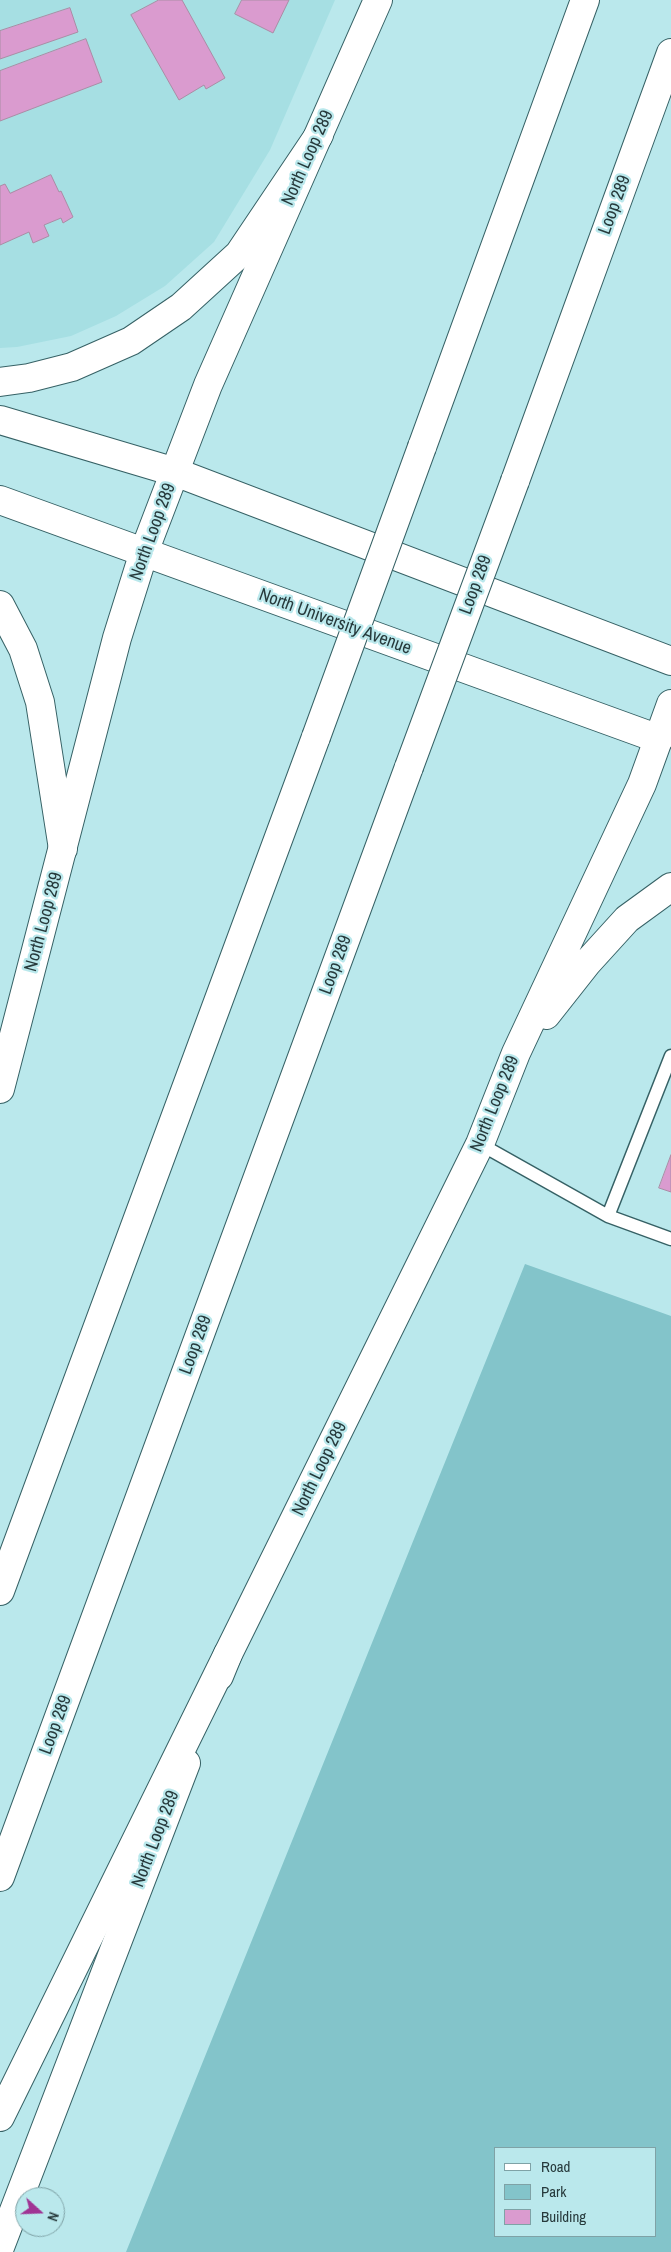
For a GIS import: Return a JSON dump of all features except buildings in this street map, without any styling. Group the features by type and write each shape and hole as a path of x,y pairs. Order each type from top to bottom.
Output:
{"main road":[{"name":"North Loop 289","path":"0,1089 117,638 144,552 208,385 378,0"},
{"path":"0,1591 316,737 585,0"},
{"name":"Loop 289","path":"0,1877 671,53"},
{"path":"0,382 29,378 72,367 131,341 181,307 239,254 319,135"},
{"path":"0,420 175,472 671,660"},
{"name":"North University Avenue","path":"0,500 665,741"},
{"path":"0,605 22,649 40,702 63,850"},
{"name":"North Loop 289","path":"0,2247 228,1654 480,1144 516,1053 642,784 665,741 671,704"},
{"path":"516,1053 587,963 627,920 671,887"},
{"path":"0,2117 228,1654"}],"lane":[{"path":"608,1216 671,1056"},
{"path":"480,1144 608,1216 671,1239"}],"shaded area":[{"path":"0,0 335,0 270,150 214,242 165,286 116,316 71,336 17,347 0,348"}],"green space":[{"path":"525,1264 671,1316 671,2252 126,2252"}]}
